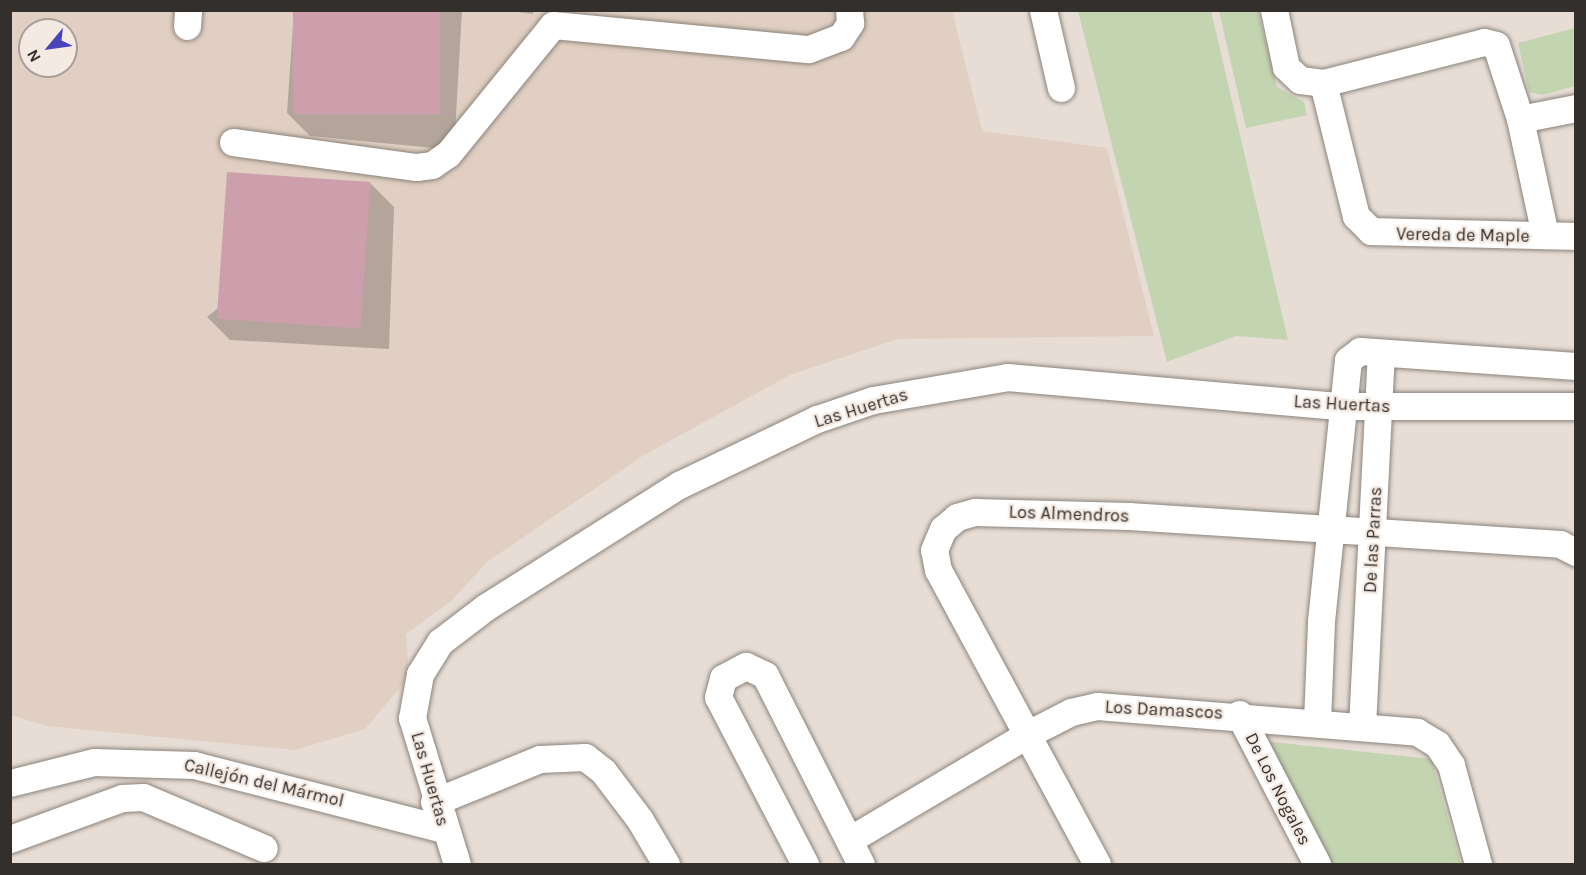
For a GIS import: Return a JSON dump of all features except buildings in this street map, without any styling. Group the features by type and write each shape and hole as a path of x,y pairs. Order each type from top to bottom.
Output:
{"street":[{"path":"233,142 416,167 432,165 448,154 553,25 680,22 809,49 840,37 850,23 849,10"},
{"path":"1043,10 1061,88"},
{"path":"1274,10 1286,67 1300,80 1323,83 1484,42 1502,53 1520,119 1545,236"},
{"name":"Vereda de Maple","path":"1323,83 1356,216 1371,231 1390,234 1575,236"},
{"path":"1520,119 1575,108"},
{"path":"1317,722 1341,406 1348,360 1360,351 1575,366"},
{"name":"De las Parras","path":"1362,726 1374,533 1381,354"},
{"name":"Las Huertas","path":"457,864 434,802 412,718 420,674 440,642 601,531 679,485 817,419 873,400 1007,377 1341,406 1575,406"},
{"name":"Los Almendros","path":"1097,864 938,570 934,550 943,529 957,517 975,512 1129,516 1560,544 1575,552"},
{"path":"805,864 718,697 723,678 746,666 765,675 861,864"},
{"name":"Los Damascos","path":"849,840 1028,734 1097,706 1239,714 1417,732 1437,744 1451,765 1478,864"},
{"name":"De Los Nogales","path":"1239,714 1317,864"},
{"path":"434,802 540,759 585,757 603,771 634,811 666,864"},
{"name":"Callejón del Mármol","path":"10,783 94,762 194,765 444,829"},
{"path":"10,839 122,798 143,797 264,849"}],"shaded area":[{"path":"10,11 952,11 982,131 1107,148 1154,336 898,339 790,375 644,455 487,562 451,601 406,634 409,677 365,729 295,750 47,726 11,715"}],"green space":[{"path":"1078,11 1211,11 1288,340 1236,336 1167,362"},
{"path":"1219,11 1258,11 1277,87 1304,102 1307,115 1246,128"},
{"path":"1575,28 1575,86 1542,95 1529,92 1518,43"},
{"path":"1262,741 1431,759 1461,864 1331,864"}]}
